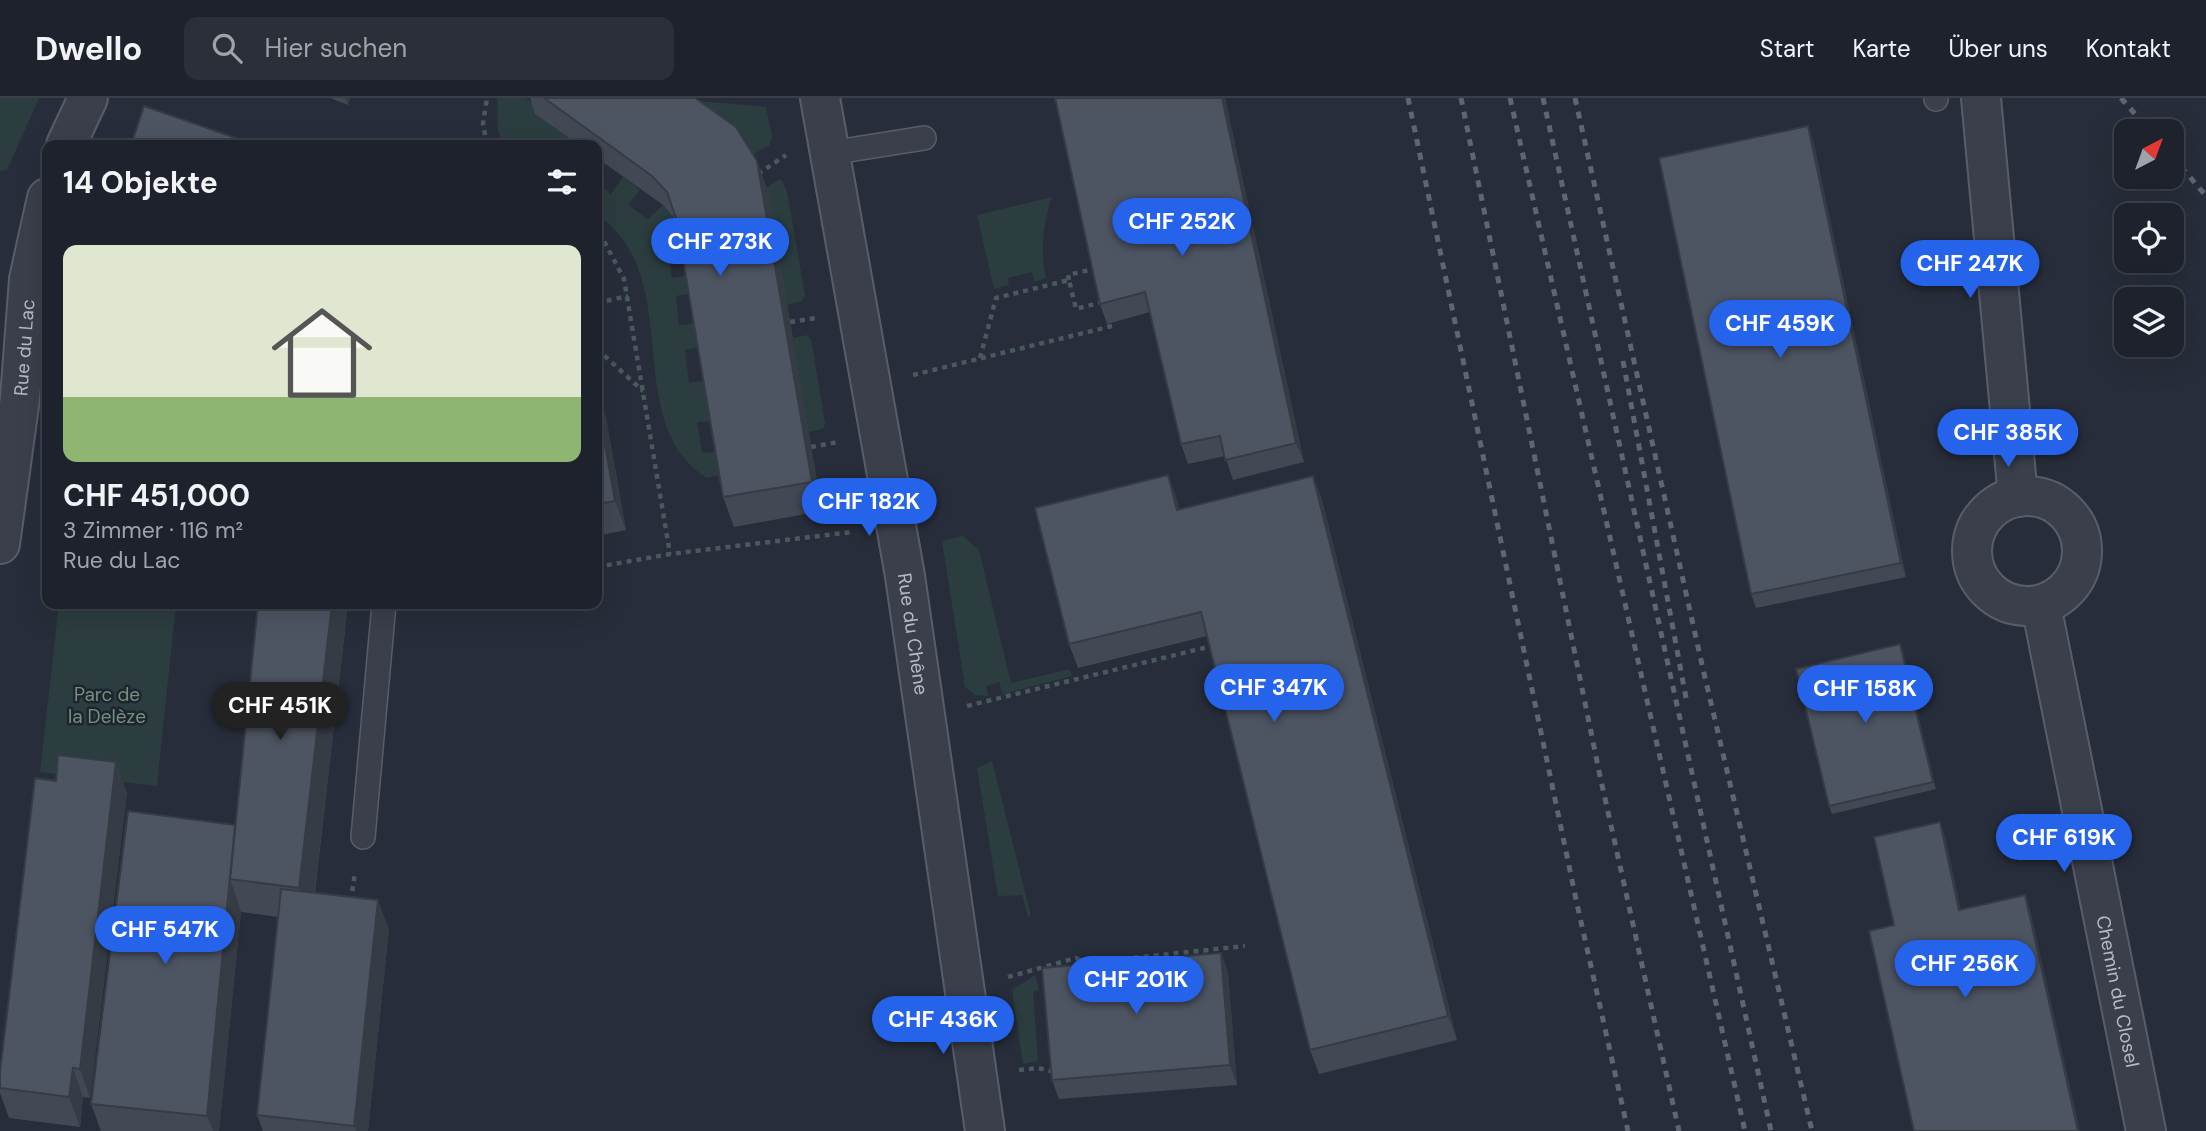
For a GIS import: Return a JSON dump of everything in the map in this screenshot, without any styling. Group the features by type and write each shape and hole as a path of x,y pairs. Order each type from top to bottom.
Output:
{"street":[{"path":"68,140 88,98"},
{"name":"Rue du Chêne","path":"820,98 897,526 985,1131"},
{"path":"1981,98 2018,497"},
{"name":"Rue du Lac","path":"0,541 4,484 20,398 36,333 29,279 42,220"},
{"path":"2041,497 2058,504 2071,517 2080,533 2083,552 2080,569 2071,585 2058,597 2041,605 2022,606 1997,597 1978,577 1972,559 1973,541 1979,524 1990,510 2006,500 2041,497"},
{"name":"Chemin du Closel","path":"2041,605 2146,1131"}],"lane":[{"path":"830,153 924,138"},
{"path":"363,837 384,609"}],"path":[{"path":"486,140 483,124 487,98"},
{"path":"758,175 789,152"},
{"path":"602,238 624,279 628,296 670,554"},
{"path":"1094,269 1068,275 1076,309 1102,302"},
{"path":"979,359 996,298 1069,280"},
{"path":"602,302 628,296"},
{"path":"790,322 826,317"},
{"path":"909,376 1112,326"},
{"path":"602,353 629,375 645,393"},
{"path":"811,447 846,441"},
{"path":"602,566 670,554 897,526"},
{"path":"977,706 1212,646"},
{"path":"350,914 355,871"},
{"path":"1004,978 1076,958 1085,963 1245,946"},
{"path":"1025,1070 1038,1068 1057,1072"}],"green space":[{"path":"0,98 39,98 7,170 0,171"},
{"path":"497,98 526,98 539,109 536,114 572,140 501,140 498,131"},
{"path":"664,98 766,107 772,136 769,146 747,157"},
{"path":"623,177 640,190 628,205 648,219 663,205 678,221 687,248 668,252 672,278 691,275 694,293 676,296 679,325 699,323 703,346 685,350 689,383 709,380 716,421 697,422 702,453 721,451 725,474 707,478 680,453 665,422 640,274 624,242 602,220 602,187 611,194"},
{"path":"782,180 787,191 805,295 802,301 787,305 766,188"},
{"path":"1052,197 1043,237 1046,278 1034,282 1032,272 1008,278 1009,285 994,289 977,215"},
{"path":"807,335 811,339 825,423 823,429 809,432 793,338"},
{"path":"963,536 979,550 1011,683 1070,669 1072,676 1003,694 999,682 986,686 988,696 975,695 965,687 942,541"},
{"name":"Parc de la Delèze","path":"58,609 175,609 157,786 40,772"},
{"path":"992,761 1031,916 1028,917 1022,895 998,896 977,768"},
{"path":"1035,975 1039,990 1033,992 1038,1061 1023,1064 1012,990"}],"building":[{"path":"544,98 695,98 736,127 757,161 812,482 723,497 676,218 667,192 652,176"},
{"path":"1055,98 1222,98 1296,443 1225,460 1220,436 1181,444 1145,292 1100,304"},
{"path":"144,106 242,140 133,140"},
{"path":"1808,126 1901,563 1751,594 1659,158"},
{"path":"602,428 615,501 602,503"},
{"path":"1168,475 1177,510 1313,476 1448,1016 1310,1050 1201,612 1069,644 1035,508"},
{"path":"257,609 331,609 299,888 230,879"},
{"path":"1900,644 1933,782 1829,806 1796,669"},
{"path":"58,755 116,762 80,1069 73,1068 69,1097 0,1088 35,778 56,781"},
{"path":"128,811 235,825 207,1116 91,1104"},
{"path":"1940,822 1959,910 2025,895 2078,1131 1914,1131 1869,931 1894,925 1874,837"},
{"path":"281,889 378,900 354,1126 257,1115"},
{"path":"1221,953 1230,1065 1052,1080 1042,968"}],"railway":[{"path":"1408,98 1577,904 1628,1131"},
{"path":"1461,98 1600,776 1679,1131"},
{"path":"1510,98 1745,1131"},
{"path":"1543,98 1771,1131"},
{"path":"1575,98 1703,669 1812,1131"},
{"path":"2121,98 2139,119"},
{"path":"2184,170 2206,196"},
{"path":"1623,361 1686,698"}]}
